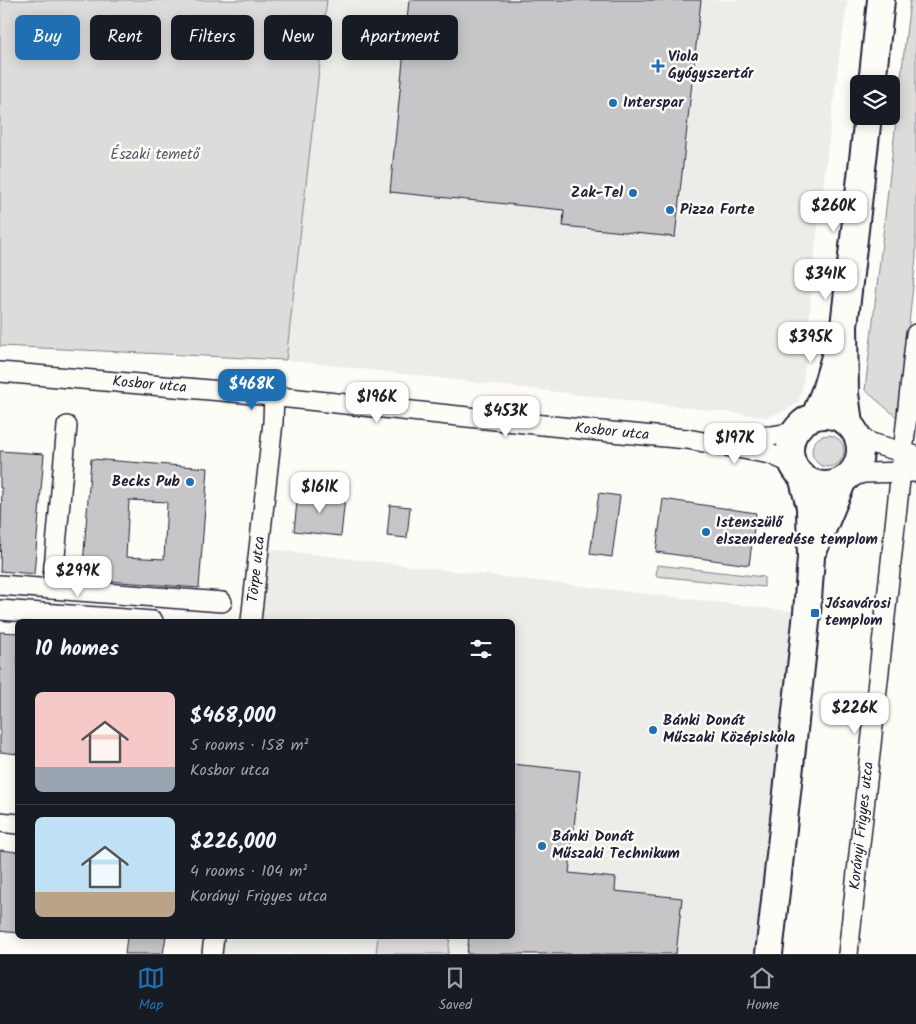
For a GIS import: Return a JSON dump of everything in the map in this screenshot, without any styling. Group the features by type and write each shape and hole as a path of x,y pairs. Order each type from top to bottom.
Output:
{"street":[{"path":"873,75 881,0"},
{"path":"811,557 843,480 851,474 861,452 853,429 845,394 844,326 867,125"},
{"path":"815,416 825,390 844,326"},
{"name":"Korányi Frigyes utca","path":"848,954 896,520 908,472 910,454 916,334"},
{"name":"Kosbor utca","path":"0,372 274,396 590,430 687,438"},
{"name":"Törpe utca","path":"251,619 273,422 274,396"},
{"path":"769,954 806,623 811,557 810,507 790,448 795,432 800,425 815,416 831,415 839,417 871,443 910,454"},
{"path":"52,589 68,426"},
{"path":"687,438 772,436 795,432"},
{"path":"687,438 770,454 798,470 812,482 823,485 834,484 863,473 908,472"},
{"path":"0,585 222,602"},
{"path":"0,610 58,617 106,619"},
{"path":"0,822 15,824"},
{"path":"212,954 214,939"}],"shaded area":[{"path":"327,0 848,0 815,251 802,390 798,402 787,410 767,417 286,360 320,60 332,60 332,15 325,15"},
{"name":"Bánki Donát Műszaki Középiskola","path":"260,548 807,613 769,954 212,954 214,939 515,939 515,619 251,619"}],"green space":[{"name":"Északi temető","path":"0,0 327,0 325,15 264,15 264,60 320,60 286,360 0,346"},
{"path":"910,0 916,0 916,257 899,419 865,390 896,125 900,125 900,87"},
{"path":"828,435 834,436 839,440 843,445 843,457 839,462 834,466 828,467 822,466 817,462 813,457 812,451 813,445 817,440 822,436"},
{"path":"657,565 764,577 764,587 656,576"},
{"path":"378,939 450,939 448,954 376,954"}],"building":[{"path":"409,0 701,0 675,237 563,226 564,210 390,192 403,60 458,60 458,15 408,15"},
{"path":"0,451 44,454 34,574 0,571 2,488 0,488"},
{"path":"91,459 208,468 199,588 82,579","holes":["129,500 167,502 164,559 126,557"]},
{"path":"298,493 345,498 341,536 294,531"},
{"path":"599,493 620,496 612,557 590,554"},
{"name":"Istenszülő elszenderedése templom","path":"663,499 756,513 749,565 656,552"},
{"path":"390,505 410,507 407,538 387,536"},
{"path":"0,632 15,633 15,754 0,752"},
{"name":"Bánki Donát Műszaki Technikum","path":"515,764 580,771 569,873 616,878 615,891 682,898 676,954 467,954 469,939 515,939"},
{"path":"0,850 15,852 15,933 0,931"},
{"path":"127,939 166,939 163,954 125,954"}],"place":[{"name":"Viola Gyógyszertár","path":"658,66"},
{"name":"Interspar","path":"613,103"},
{"name":"Zak-Tel","path":"633,193"},
{"name":"Pizza Forte","path":"670,210"},
{"name":"Becks Pub","path":"190,482"},
{"name":"Istenszülő elszenderedése templom","path":"706,532"},
{"name":"Jósavárosi templom","path":"815,613"},
{"name":"Bánki Donát Műszaki Középiskola","path":"653,730"},
{"name":"Bánki Donát Műszaki Technikum","path":"542,846"}]}
